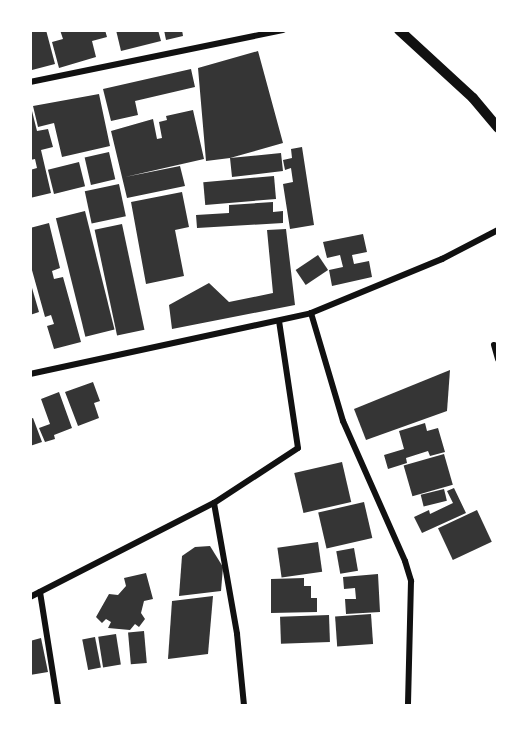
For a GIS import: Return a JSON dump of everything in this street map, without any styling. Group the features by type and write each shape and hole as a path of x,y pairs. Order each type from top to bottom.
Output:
{"street":[{"path":"30,82 283,30"},
{"path":"399,30 473,98 498,128"},
{"path":"30,374 311,313 442,259 498,230"},
{"path":"311,313 343,421 405,561 411,581 408,706"},
{"path":"30,597 214,503 298,448 279,321"},
{"path":"494,345 498,359"},
{"path":"214,503 237,634 244,706"},
{"path":"40,592 58,706"}],"building":[{"path":"30,30 46,30 55,64 32,70"},
{"path":"60,30 105,30 107,37 92,41 96,57 59,68 52,42 63,39"},
{"path":"116,30 158,30 161,41 121,51"},
{"path":"164,30 182,30 183,36 166,40"},
{"path":"258,51 283,143 230,158 206,161 198,68"},
{"path":"191,69 195,87 135,101 138,115 111,121 103,89"},
{"path":"99,94 110,146 62,157 54,123 38,127 33,106"},
{"path":"193,110 204,159 125,177 180,166 185,186 127,198 111,131 153,119 157,139 162,138 159,122 167,120 166,116"},
{"path":"30,111 32,111 37,131 48,129 53,147 41,150 51,193 30,198 30,170 37,168 35,159 30,160"},
{"path":"302,147 314,225 290,229 283,184 293,182 291,168 285,170 283,160 292,158 291,149"},
{"path":"109,152 115,179 91,185 85,158"},
{"path":"281,153 283,171 232,177 230,158"},
{"path":"79,162 85,186 54,194 48,170"},
{"path":"274,176 276,199 205,205 203,182"},
{"path":"119,184 126,216 92,224 85,191"},
{"path":"182,192 189,227 175,230 184,276 146,284 131,202"},
{"path":"273,202 273,212 283,211 283,223 197,228 196,215 229,213 229,205"},
{"path":"85,211 115,329 85,337 56,218"},
{"path":"49,223 60,268 52,271 54,279 63,277 81,342 54,349 47,326 54,324 51,315 45,317 30,263 30,228"},
{"path":"122,224 144,330 117,335 95,230"},
{"path":"286,229 295,305 172,329 169,305 209,283 229,302 273,293 267,230"},
{"path":"363,234 367,252 352,255 354,264 369,261 372,277 332,286 329,270 343,267 340,255 327,258 323,242"},
{"path":"318,255 328,270 306,285 296,270"},
{"path":"30,281 39,312 30,315"},
{"path":"450,370 447,411 366,440 354,409"},
{"path":"93,382 100,401 94,403 99,418 78,426 65,392"},
{"path":"59,392 72,428 54,435 55,439 45,442 39,428 50,424 41,399"},
{"path":"33,418 42,442 30,446 30,419"},
{"path":"425,423 427,431 438,428 445,452 430,456 428,451 406,458 407,463 388,469 384,455 404,449 399,431"},
{"path":"444,454 453,485 412,496 404,466"},
{"path":"342,462 351,502 303,513 294,473"},
{"path":"454,488 466,513 422,533 414,517 429,510 430,514 453,503 447,491"},
{"path":"444,489 447,501 424,506 421,495"},
{"path":"364,502 372,538 327,549 318,513"},
{"path":"477,510 492,542 453,560 438,528"},
{"path":"318,542 322,572 282,577 277,548"},
{"path":"210,546 223,567 221,591 179,596 182,556 195,547"},
{"path":"354,548 358,571 340,574 336,551"},
{"path":"146,573 153,599 144,601 141,613 145,619 139,627 135,624 130,630 108,628 111,622 106,619 102,623 96,617 109,594 118,595 126,586 124,578"},
{"path":"378,574 380,612 346,614 345,599 356,599 355,588 344,589 343,577"},
{"path":"304,578 304,586 311,586 311,598 317,598 317,612 271,613 271,579"},
{"path":"213,596 208,654 168,659 172,601"},
{"path":"371,614 373,644 337,646 335,617"},
{"path":"329,615 330,642 281,644 280,617"},
{"path":"144,631 147,663 131,664 128,632"},
{"path":"116,634 121,665 103,667 98,637"},
{"path":"95,637 101,667 88,670 82,639"},
{"path":"41,638 48,672 30,675 30,641"}]}
